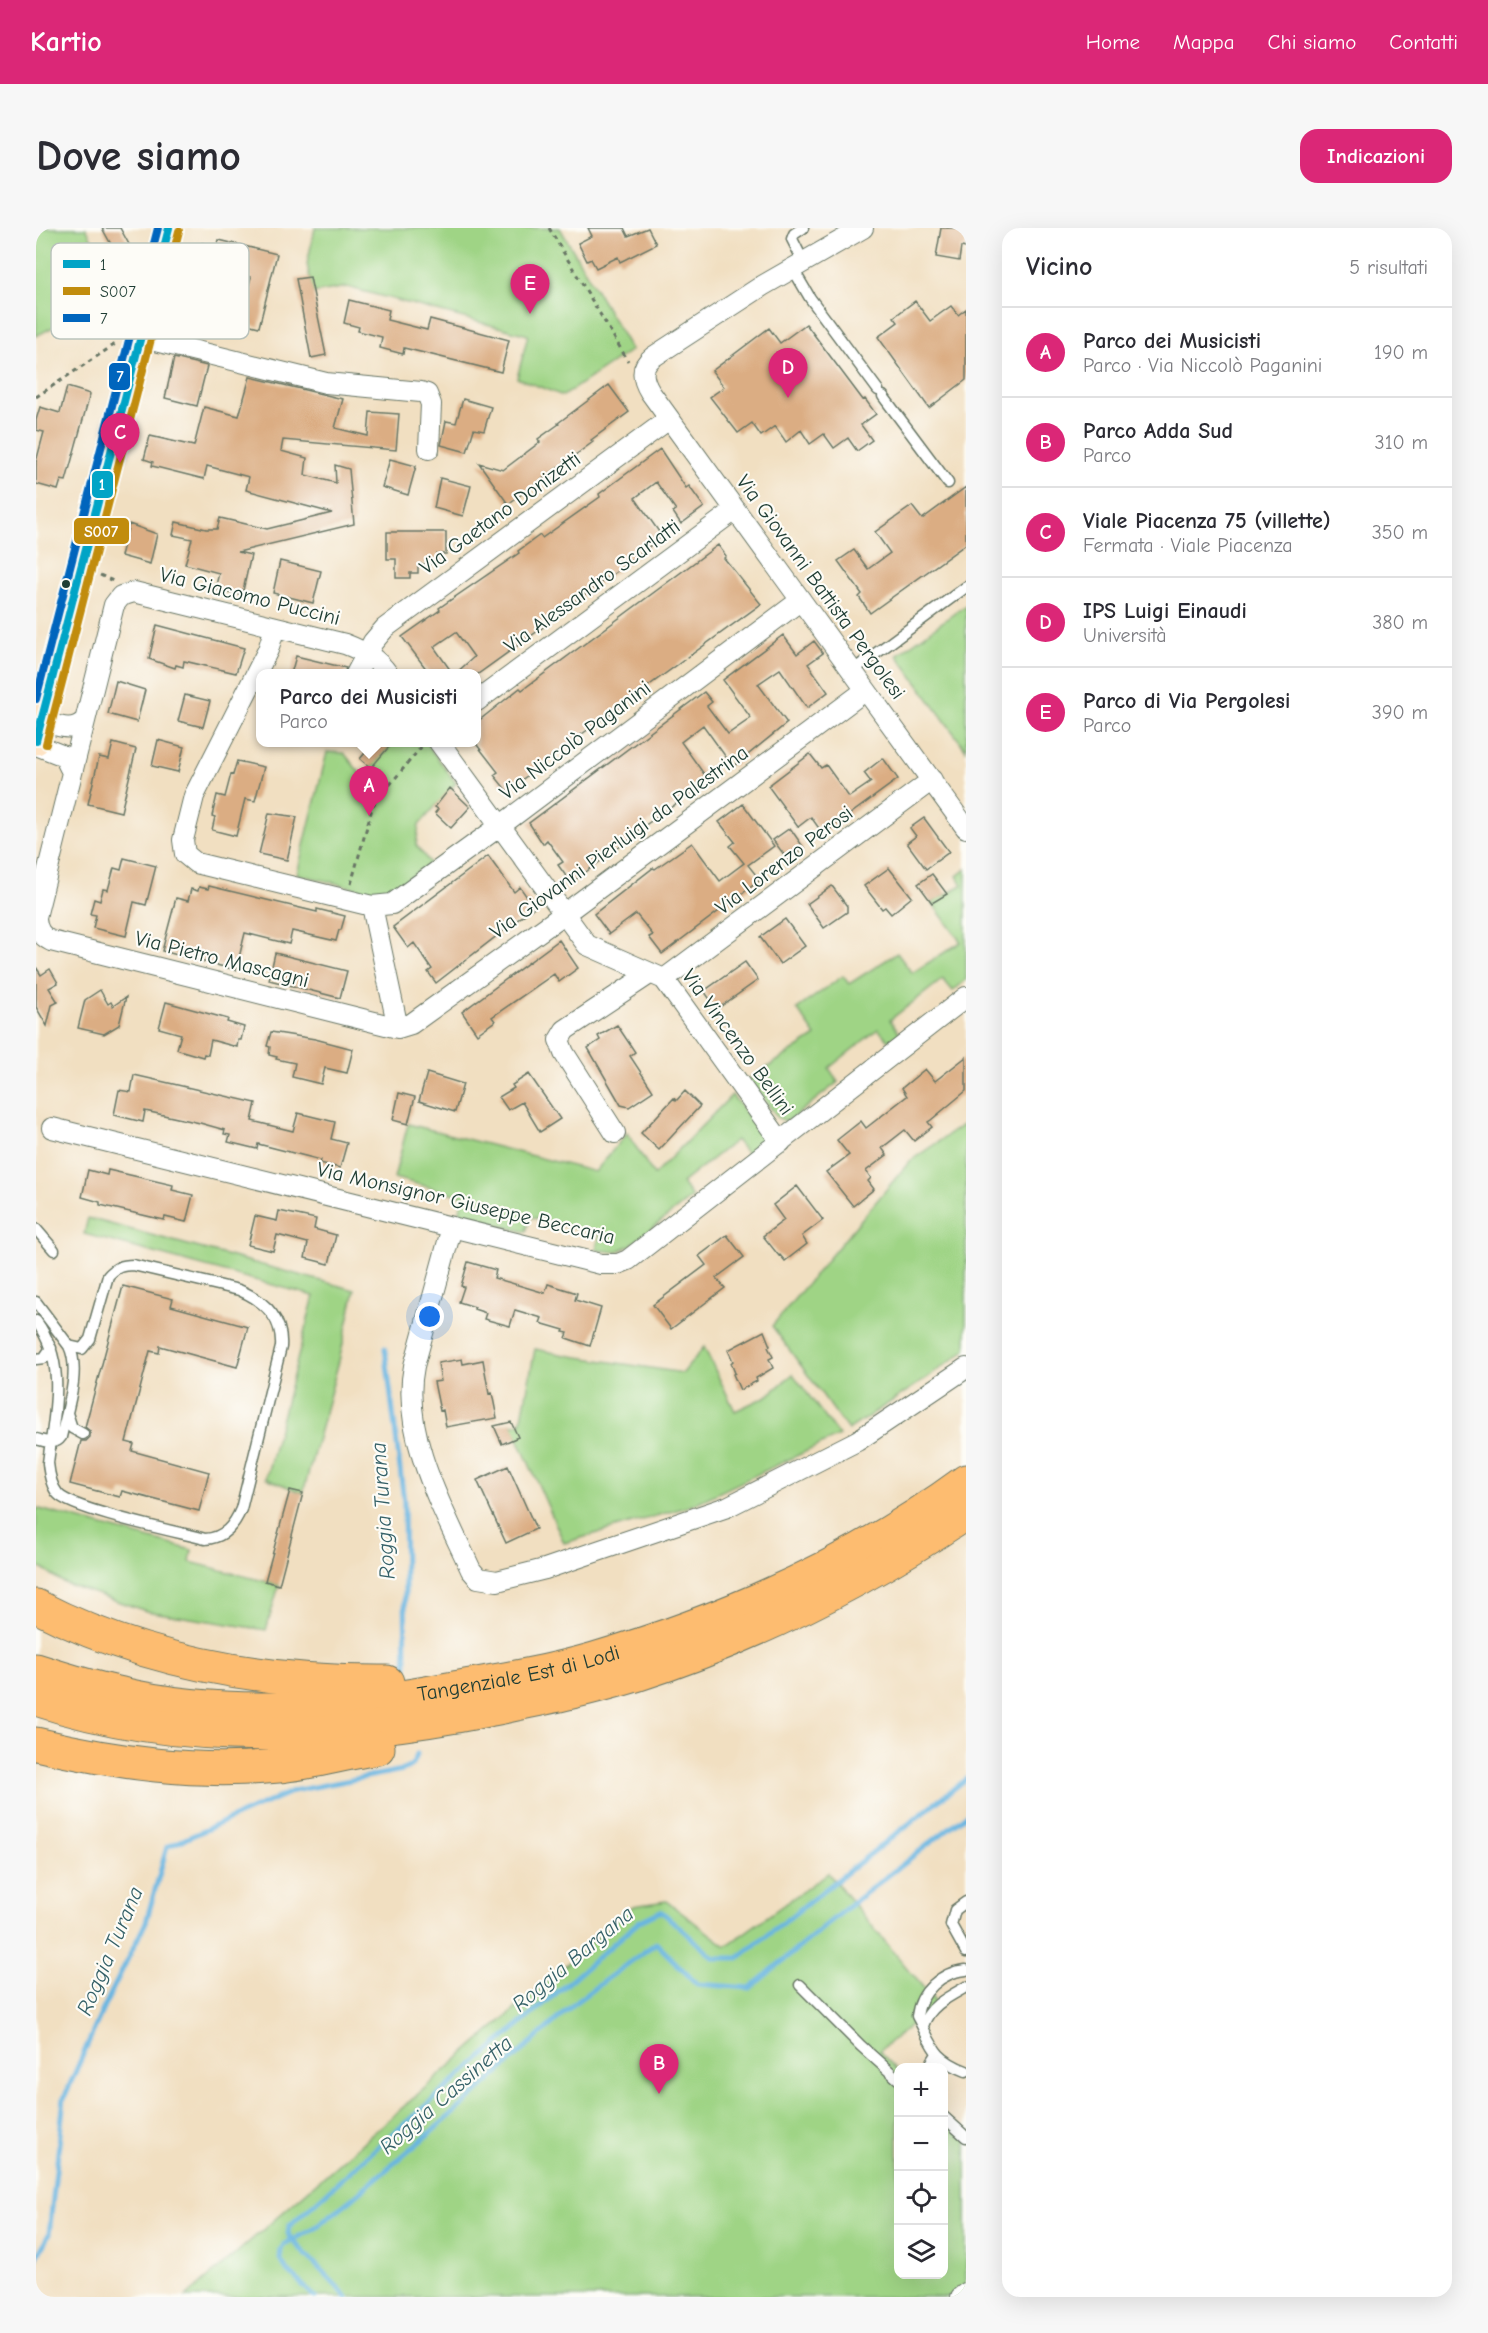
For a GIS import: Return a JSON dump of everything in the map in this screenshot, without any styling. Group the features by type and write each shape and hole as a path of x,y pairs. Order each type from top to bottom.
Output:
{"highway":[{"name":"Tangenziale Est di Lodi","path":"36,1670 123,1695 215,1706 269,1709 376,1702 535,1674 593,1659 686,1630 751,1603 897,1528 966,1481"},
{"name":"Tangenziale Est di Lodi","path":"36,1699 98,1717 178,1730 266,1735 322,1734 432,1721 567,1694 633,1676 689,1657 797,1611 897,1558 966,1513"},
{"path":"36,1606 92,1632 144,1651 190,1663 262,1675 341,1682 412,1681 497,1670 535,1674"},
{"path":"36,1744 96,1758 150,1766 219,1769 280,1766 538,1716 567,1694"}],"street":[{"path":"164,243 169,228"},
{"path":"643,373 647,361 653,357 863,228"},
{"path":"38,736 82,566 131,339"},
{"path":"135,339 326,383 427,394 431,404 429,450"},
{"name":"Via Giovanni Battista Pergolesi","path":"643,373 645,385 669,419 966,828"},
{"name":"Via Gaetano Donizetti","path":"358,669 366,653 385,628 669,419"},
{"name":"Via Alessandro Scarlatti","path":"481,697 735,510"},
{"name":"Via Giacomo Puccini","path":"121,596 135,592 345,645 366,653"},
{"path":"37,922 114,605 121,596"},
{"name":"Via Niccolò Paganini","path":"372,906 392,904 500,826 801,600"},
{"path":"258,669 268,650 275,627"},
{"path":"366,653 377,660 384,669"},
{"path":"256,674 194,796 183,840 185,854 196,863 372,906 398,1028"},
{"name":"Via Giovanni Pierluigi da Palestrina","path":"398,1028 411,1024 564,914 866,690"},
{"path":"38,736 80,726 85,720"},
{"path":"38,736 64,756 72,772"},
{"name":"Via Vincenzo Bellini","path":"443,747 587,945 658,976 781,1142"},
{"name":"Via Lorenzo Perosi","path":"615,1133 564,1053 559,1040 565,1030 658,976 932,780"},
{"name":"Via Pietro Mascagni","path":"37,922 44,938 51,941 398,1028"},
{"name":"Via Monsignor Giuseppe Beccaria","path":"52,1128 601,1264 618,1264 628,1260 966,997"},
{"path":"452,1227 414,1366 411,1381 412,1395 420,1448 426,1469 471,1570 478,1578 485,1581 497,1581 545,1569 727,1507 857,1441 966,1368"},
{"path":"961,2297 966,2294"}],"lane":[{"path":"802,228 794,234 792,239 798,266 810,298 948,483"},
{"path":"852,671 966,586"},
{"path":"36,1229 54,1250"},
{"path":"36,1321 51,1348 57,1372 49,1474 58,1494 78,1506 205,1539 213,1539 229,1530 241,1509 282,1338 276,1317 254,1297 218,1285 133,1264 123,1265 114,1269 108,1276 87,1344 82,1349 69,1346"},
{"path":"36,1302 69,1346 74,1356 75,1371 61,1437 51,1443 36,1439"},
{"path":"36,1359 44,1358 51,1348"},
{"path":"67,1413 72,1428 83,1434"},
{"path":"966,1902 955,1910 951,1925 966,1952"},
{"path":"966,1970 960,1970 931,1987 921,1998 917,2016 937,2054 966,2071"},
{"path":"800,1985 894,2075"},
{"path":"923,2026 932,2009 944,1999 966,1987"},
{"path":"931,2063 937,2054"},
{"path":"948,2121 966,2137"}],"path":[{"path":"549,228 627,359 636,370 643,373"},
{"path":"36,397 129,339"},
{"path":"82,566 92,573 112,580 121,596"},
{"path":"350,886 373,805 421,747"}],"green space":[{"path":"36,228 86,228 94,243 51,243 51,328 36,336"},
{"path":"315,228 560,228 631,350 563,396 517,378 528,335 347,287 313,293 307,264"},
{"path":"966,605 966,750 897,655"},
{"path":"389,747 429,747 456,783 419,825 416,845 430,863 384,895 297,874 327,752 344,753 363,777"},
{"path":"966,869 966,980 953,991 943,979 890,1020 900,1033 889,1041 878,1029 829,1068 838,1082 791,1119 786,1121 778,1118 749,1079 816,1036 797,1009 843,976 849,984 897,953 912,973 961,942 932,903 962,885 957,876"},
{"path":"732,1095 763,1140 747,1154 736,1140 682,1183 692,1197 629,1246 616,1252 596,1250 600,1234 530,1217 526,1232 459,1215 463,1196 394,1178 408,1124 595,1172 627,1133 654,1175"},
{"path":"966,1123 966,1350 848,1430 772,1326 910,1161"},
{"path":"88,1218 355,1290 339,1361 303,1493 266,1478 314,1296 84,1234"},
{"path":"704,1347 735,1411 767,1396 793,1374 839,1436 690,1506 564,1543 512,1425 521,1423 535,1349 683,1373"},
{"path":"36,1508 192,1550 190,1562 279,1585 266,1630 146,1611 64,1583 36,1565"},
{"path":"828,1873 937,2004 879,2051 894,2067 894,2279 948,2279 948,2120 966,2138 966,2297 186,2297 633,1906 666,1901 726,1946"}],"building":[{"path":"102,228 120,228 128,243 110,243"},
{"path":"588,228 624,228 628,236 648,228 656,244 620,262 618,257 596,268 591,259 587,261 578,243 592,236"},
{"path":"941,228 966,228 966,248 961,247 959,261 936,257"},
{"path":"249,247 277,254 259,327 249,324 251,277 249,276"},
{"path":"310,277 326,355 311,358 296,279"},
{"path":"349,300 389,310 387,320 427,330 430,319 509,340 501,372 404,348 403,354 380,348 382,337 358,331 359,327 344,323"},
{"path":"915,301 930,321 951,306 958,315 966,309 966,380 929,408 878,337 898,322 894,317"},
{"path":"806,324 876,414 861,425 872,440 857,451 848,438 834,448 824,434 810,444 801,430 786,442 775,426 761,436 752,423 738,433 710,397 724,387 712,371 769,328 780,343"},
{"path":"174,358 207,366 197,406 165,398"},
{"path":"250,377 343,399 335,428 368,436 370,412 399,414 396,450 283,440 281,451 307,458 305,475 336,483 335,465 349,469 354,524 238,552 251,555 242,595 215,589 219,573 185,564 192,539 173,535 176,522 206,529 217,529 220,518 267,529 332,513 246,490 249,477 207,466 204,479 152,466 153,462 144,459 150,436 194,446 204,407 239,416"},
{"path":"609,385 629,412 591,440 593,442 508,504 479,463 503,470 540,442 538,439"},
{"path":"67,387 90,394 66,481 61,480 58,490 36,484 36,462 44,432 36,430 36,420 40,407 60,413"},
{"path":"463,399 491,407 484,431 474,429 467,452 441,445 446,421 456,423"},
{"path":"660,449 686,488 689,486 704,507 681,524 673,512 676,510 656,482 635,498 662,536 481,672 481,669 461,669 474,657 456,632 434,647 449,669 426,669 402,637 440,610 439,608 519,553 518,551 540,535 542,538 600,497 599,494"},
{"path":"390,459 416,466 408,495 382,487"},
{"path":"440,478 471,486 463,516 434,508"},
{"path":"966,487 966,544 870,613 859,597 862,594 838,561 854,550 868,569 890,553 875,532 912,506 922,519"},
{"path":"129,524 157,534 150,564 121,556"},
{"path":"387,532 446,532 446,554 437,554 437,564 418,564 418,573 410,573 410,578 396,578 396,559 387,559"},
{"path":"718,545 726,556 724,558 761,604 507,791 494,775 498,772 479,747 481,747 481,719 520,688 522,690"},
{"path":"280,561 321,571 313,603 273,593"},
{"path":"157,625 244,648 236,673 184,661 183,667 176,665 175,668 149,659"},
{"path":"783,635 797,654 814,641 823,653 808,664 828,692 807,708 780,669 758,684 787,723 733,767 703,725 681,742 709,781 631,835 633,837 571,883 558,865 563,862 547,840 543,844 529,823 704,692 712,702 707,706 728,734 751,718 723,680"},
{"path":"296,656 346,668 346,669 292,669"},
{"path":"116,681 145,690 137,722 108,714"},
{"path":"185,695 210,701 203,727 178,721"},
{"path":"158,740 184,747 178,772 152,766"},
{"path":"113,743 136,749 121,812 88,804 99,757 109,759"},
{"path":"370,747 389,747 371,768 360,759"},
{"path":"810,754 821,768 826,765 849,797 871,782 864,773 883,758 898,779 823,834 811,817 798,827 768,786"},
{"path":"237,761 264,767 255,801 245,799 236,836 212,830 215,817 212,816 217,795 225,797"},
{"path":"450,788 470,807 451,828 435,813 438,809 435,807"},
{"path":"743,804 774,846 748,865 760,880 662,954 649,937 653,935 636,914 609,934 594,914 653,868 655,869 692,843 720,881 744,863 730,846 735,842 719,822"},
{"path":"269,813 297,817 287,860 259,854"},
{"path":"924,818 949,852 926,869 907,843 916,836 910,828"},
{"path":"790,828 804,848 788,860 773,840"},
{"path":"488,856 514,892 520,887 534,907 436,983 428,972 432,969 414,943 408,948 393,927"},
{"path":"124,858 156,866 146,905 134,902 126,936 93,928 96,915 90,914 94,899 100,901 103,889 108,890 114,868 121,870"},
{"path":"889,868 912,897 891,914 885,907 882,909 864,886"},
{"path":"932,874 947,894 932,903 918,884"},
{"path":"209,886 317,912 317,909 345,916 336,941 292,931 289,944 245,933 236,970 162,951 176,898 188,901 191,889 198,891 199,887 208,889"},
{"path":"832,886 847,906 847,912 824,928 807,904"},
{"path":"785,919 805,946 780,964 760,937"},
{"path":"559,940 578,968 559,982 554,974 492,1017 495,1021 477,1034 462,1012"},
{"path":"275,953 347,971 340,998 269,980"},
{"path":"745,962 758,980 717,1009 704,991"},
{"path":"36,967 41,975 50,969 58,983 49,988 58,1002 52,1005 47,1026 36,1007"},
{"path":"100,990 108,1004 111,1002 113,1006 126,997 119,1025 104,1034 78,1028 85,1000"},
{"path":"166,1002 228,1019 227,1022 244,1027 241,1040 238,1040 237,1047 211,1040 208,1055 204,1054 203,1057 177,1049 181,1034 159,1028"},
{"path":"617,1025 635,1052 630,1056 653,1091 629,1107 621,1105 588,1048 600,1040 598,1036"},
{"path":"271,1032 315,1039 353,1049 347,1073 325,1068 321,1084 292,1077 295,1063 269,1055 270,1047 267,1046"},
{"path":"966,1057 966,1091 928,1122 932,1127 914,1141 905,1130 882,1148 887,1155 866,1171 871,1178 868,1181 874,1189 853,1206 826,1172 849,1155 837,1140 861,1121 866,1128 907,1096 902,1088 925,1069 935,1081"},
{"path":"427,1073 463,1084 455,1112 419,1101"},
{"path":"529,1074 560,1119 540,1132 522,1102 508,1110 499,1097 514,1088 512,1085"},
{"path":"134,1075 256,1103 252,1121 293,1131 298,1113 335,1122 331,1139 347,1143 340,1168 320,1163 321,1160 258,1144 257,1149 228,1142 230,1135 224,1134 225,1130 200,1123 145,1111 143,1122 114,1115 119,1090 131,1092"},
{"path":"685,1091 700,1106 659,1150 641,1133 674,1098 676,1101"},
{"path":"399,1093 415,1097 408,1124 393,1120"},
{"path":"88,1170 107,1175 108,1170 173,1185 172,1190 193,1195 186,1222 165,1217 164,1220 100,1205 100,1202 82,1197"},
{"path":"797,1186 823,1220 802,1236 807,1244 785,1261 763,1236 784,1220 773,1205"},
{"path":"279,1211 316,1219 314,1229 336,1235 329,1264 305,1258 308,1243 277,1235 273,1251 248,1245 255,1216 277,1221"},
{"path":"727,1235 744,1257 716,1278 725,1288 671,1329 653,1305 706,1265 699,1256"},
{"path":"468,1262 496,1270 494,1278 545,1293 548,1284 577,1293 575,1300 601,1308 590,1346 566,1338 568,1333 563,1332 564,1330 540,1323 542,1318 515,1310 510,1326 484,1319 486,1313 459,1302"},
{"path":"123,1286 173,1299 171,1306 248,1327 237,1367 160,1346 159,1353 150,1351 126,1442 134,1444 132,1451 209,1472 199,1511 122,1491 120,1497 70,1484 81,1441 86,1441 90,1437 90,1431 85,1427"},
{"path":"764,1331 773,1357 769,1359 773,1368 756,1378 757,1381 740,1390 733,1374 735,1373 731,1363 733,1361 728,1350"},
{"path":"462,1359 463,1364 483,1360 489,1394 492,1393 497,1418 446,1427 434,1382 441,1381 438,1363"},
{"path":"511,1422 518,1437 502,1444 494,1426"},
{"path":"508,1466 536,1529 506,1543 477,1480"},
{"path":"290,1490 303,1493 279,1585 265,1581"}],"waterway":[{"name":"Roggia Turana","path":"385,1348 404,1501 406,1672"},
{"name":"Roggia Turana","path":"36,2259 49,2234 64,2098 103,2009 146,1922 167,1847 293,1791 403,1770 413,1764 417,1754"},
{"name":"Roggia Bargana","path":"347,2297 290,2238 289,2226 640,1921 661,1911 714,1958 738,1958 966,1779"},
{"name":"Roggia Cassinetta","path":"315,2297 287,2270 280,2259 281,2249 285,2244 316,2227 349,2201 462,2106 577,2001 656,1943 697,1984 750,1988 854,1902 966,1815"}],"transit line":[{"name":"7","path":"154,243 158,228"},
{"name":"1","path":"165,243 169,228"},
{"name":"S007","path":"176,243 179,231"},
{"name":"7","path":"36,699 129,339"},
{"name":"1","path":"36,741 140,339"},
{"name":"S007","path":"46,744 151,339"}],"place":[{"name":"Parco di Via Pergolesi","path":"530,314"},
{"name":"IPS Luigi Einaudi","path":"788,398"},
{"name":"Viale Piacenza 75 (villette)","path":"120,463"},
{"name":"Parco dei Musicisti","path":"369,816"},
{"name":"Parco Adda Sud","path":"659,2094"}]}
